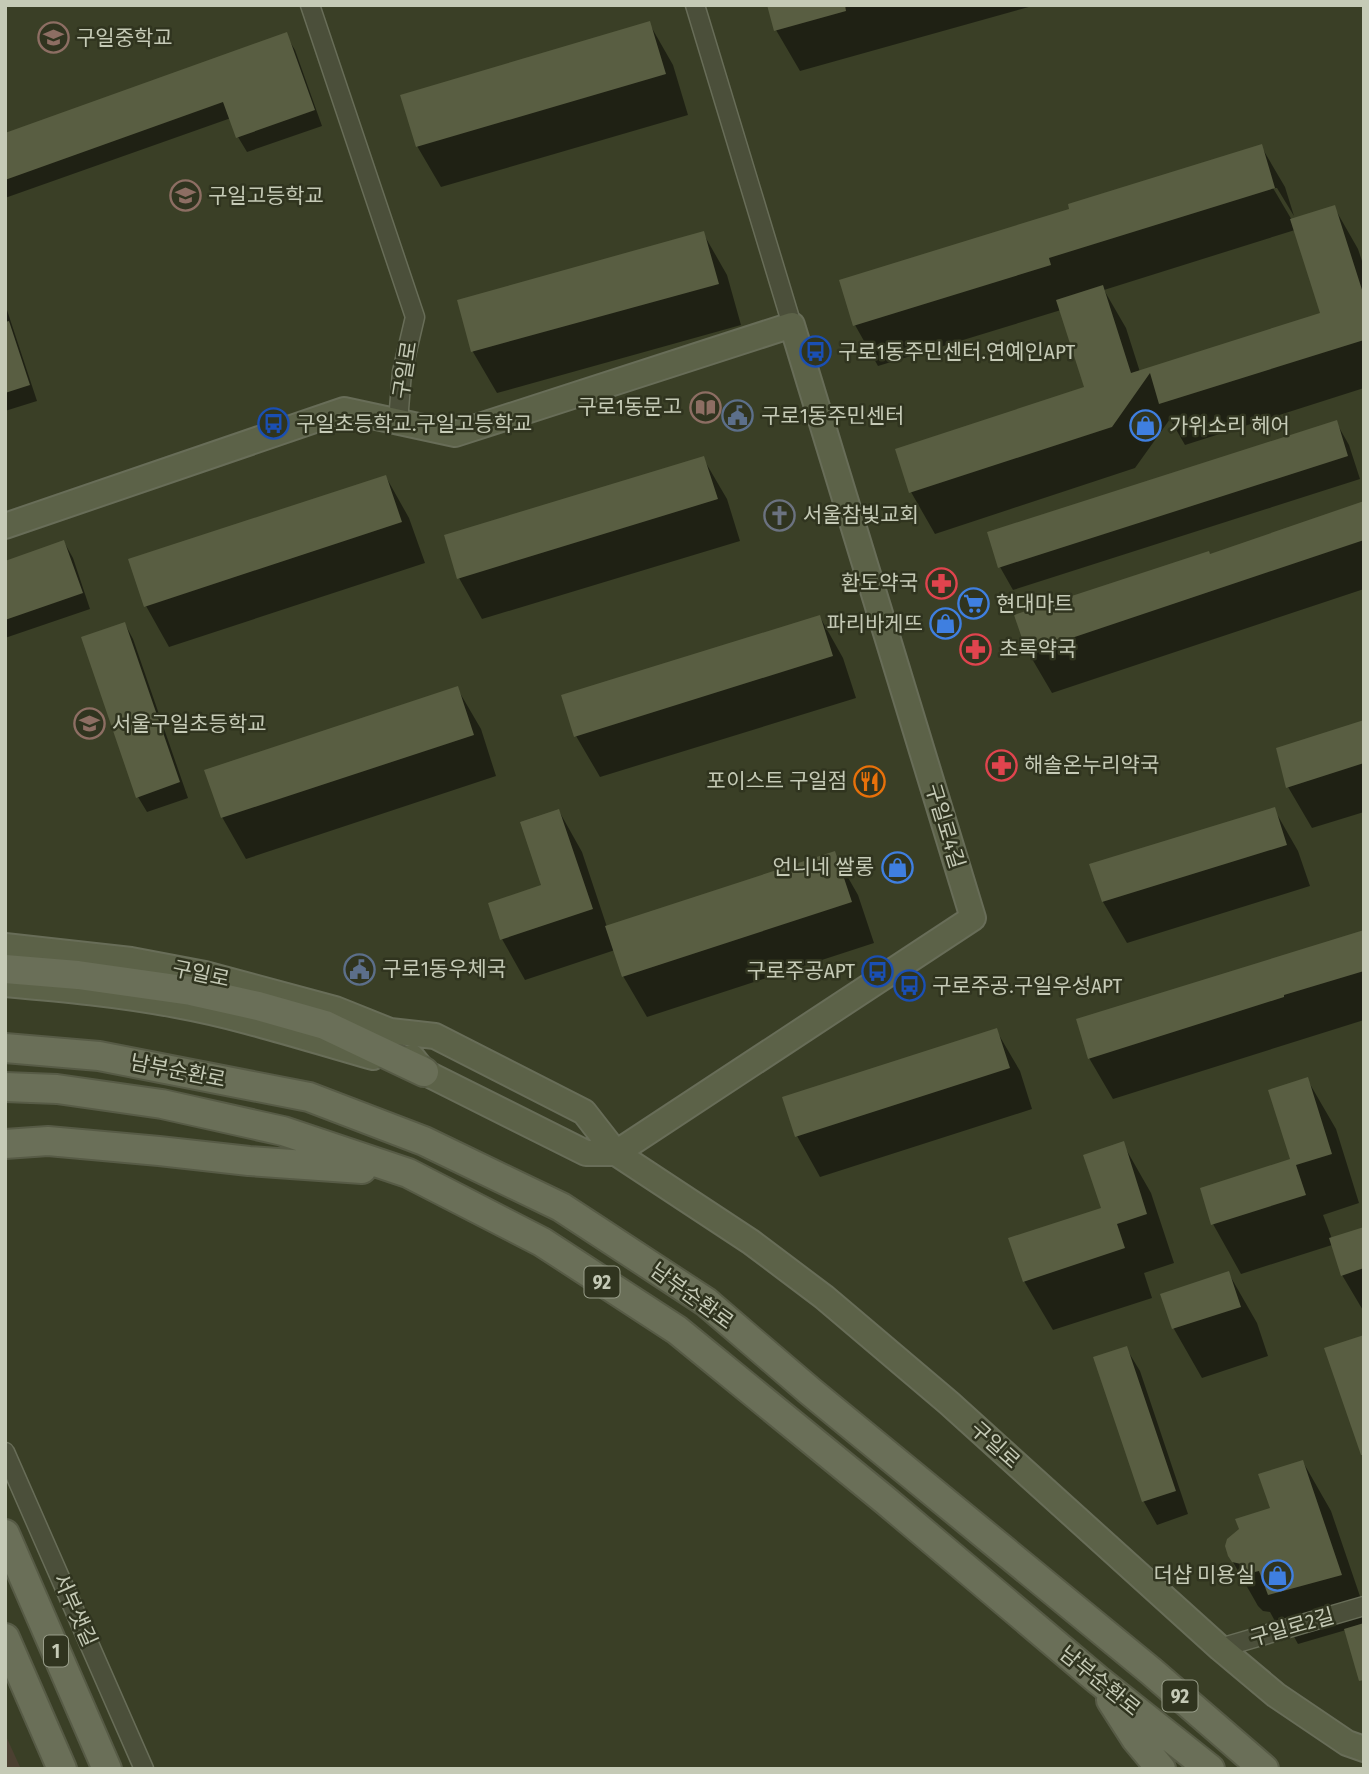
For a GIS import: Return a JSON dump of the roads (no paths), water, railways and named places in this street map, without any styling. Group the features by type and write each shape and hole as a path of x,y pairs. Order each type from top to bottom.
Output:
{"main road":[{"path":"398,422 455,433 792,325"},
{"name":"구일로4길","path":"616,1153 972,918 792,325"},
{"name":"구일로","path":"5,526 344,410 398,422"},
{"name":"구일로","path":"5,946 131,960 205,974 335,1009 390,1031 435,1036 584,1112 616,1153 751,1242 824,1297 948,1403 1220,1648 1276,1695 1348,1743 1364,1749"},
{"path":"5,969 78,975 191,991 258,1006 325,1025 424,1072"},
{"path":"5,984 72,989 176,1005 240,1019 424,1072"},
{"name":"구일로","path":"390,1031 424,1072 586,1153 616,1153"},
{"name":"남부순환로","path":"5,1048 99,1056 309,1097 424,1140 561,1207 706,1302 811,1392 1105,1633 1264,1769"},
{"name":"남부순환로","path":"5,1087 57,1089 162,1104 284,1131 408,1173 542,1242 677,1330 885,1500 1098,1680 1210,1769"},
{"path":"5,1144 48,1141 249,1161 408,1173"},
{"name":"1","path":"5,1534 107,1769"},
{"name":"1","path":"5,1638 62,1769"},
{"path":"1098,1680 1136,1739 1161,1769"}],"street":[{"name":"구일로","path":"310,5 415,317 402,372 398,422"},
{"path":"695,5 792,325"},
{"name":"서부샛길","path":"5,1452 144,1769"},
{"name":"구일로2길","path":"1220,1648 1364,1606"}],"place":[{"name":"구일중학교","path":"53,38"},
{"name":"구일고등학교","path":"185,196"},
{"name":"구로1동주민센터.연예인APT","path":"815,352"},
{"name":"구로1동문고","path":"705,407"},
{"name":"구로1동주민센터","path":"738,416"},
{"name":"구일초등학교.구일고등학교","path":"273,424"},
{"name":"가위소리 헤어","path":"1146,426"},
{"name":"서울참빛교회","path":"780,515"},
{"name":"환도약국","path":"941,583"},
{"name":"현대마트","path":"973,604"},
{"name":"파리바게뜨","path":"946,624"},
{"name":"초록약국","path":"976,649"},
{"name":"서울구일초등학교","path":"89,724"},
{"name":"해솔온누리약국","path":"1001,765"},
{"name":"포이스트 구일점","path":"870,781"},
{"name":"언니네 쌀롱","path":"897,867"},
{"name":"구로1동우체국","path":"359,969"},
{"name":"구로주공APT","path":"878,971"},
{"name":"구로주공.구일우성APT","path":"909,986"},
{"name":"더샵 미용실","path":"1278,1575"}]}
